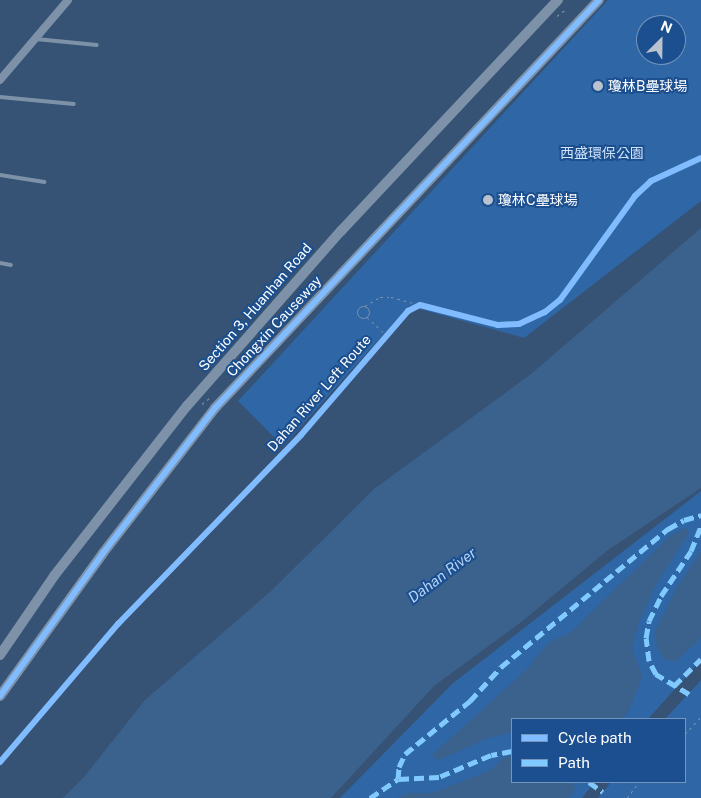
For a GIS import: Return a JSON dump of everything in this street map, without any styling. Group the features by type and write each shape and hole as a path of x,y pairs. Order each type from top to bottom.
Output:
{"street":[{"path":"0,80 68,0"},
{"name":"Section 3, Huanhan Road","path":"0,656 54,576 187,406 341,231 558,0"},
{"name":"Chongxin Causeway","path":"0,696 103,553 215,408 599,0"}],"lane":[{"path":"36,39 97,45"},
{"path":"0,97 74,104"},
{"path":"0,176 44,182"},
{"path":"0,263 11,265"}],"path":[{"path":"557,16 565,10"},
{"path":"386,336 367,317 360,317 357,313 359,307 365,306 380,297 403,298 423,306"},
{"path":"365,306 369,310 367,317"},
{"path":"408,311 423,306"},
{"path":"202,404 212,396"},
{"path":"686,733 701,717"},
{"path":"627,798 638,783"}],"green space":[{"name":"西盛環保公園","path":"608,0 701,0 701,201 524,338 409,306 283,446 238,401"},
{"path":"701,491 701,660 649,718 511,718 511,783 594,783 582,798 340,798 452,684"},
{"path":"701,680 701,798 598,798 610,783 686,783 686,718 666,718"}],"water":[{"name":"Dahan River","path":"701,228 701,488 608,550 520,623 434,686 331,798 63,798 84,777 145,700 270,592 374,489 531,374"},
{"path":"686,528 689,533 654,588 639,623 632,647 642,677 628,713 621,718 511,718 511,732 488,738 439,760 432,755 526,670 548,643 571,632 671,535"},
{"path":"701,552 701,638 675,662 664,659 657,648 655,632 677,587"},
{"path":"506,756 511,757 511,783 572,783 576,789 568,798 398,798 408,793 432,793 489,771"}],"marked path":[{"path":"511,751 491,755 439,777 398,779 399,767 405,754 470,701 501,667 668,529 684,520 701,515"},
{"path":"689,694 656,674 649,661 646,638 649,621 661,596 691,551 701,526"},
{"path":"674,686 701,659"},
{"path":"370,798 398,779"},
{"path":"590,783 603,792"}],"cycle path":[{"path":"0,696 103,553 215,408 599,0"},
{"name":"Dahan River Left Route","path":"0,762 118,624 301,435 408,311 420,305 498,325 519,324 545,312 560,300 635,196 651,181 701,158"}],"place":[{"name":"瓊林B壘球場","path":"598,86"},
{"name":"瓊林C壘球場","path":"488,200"}]}
